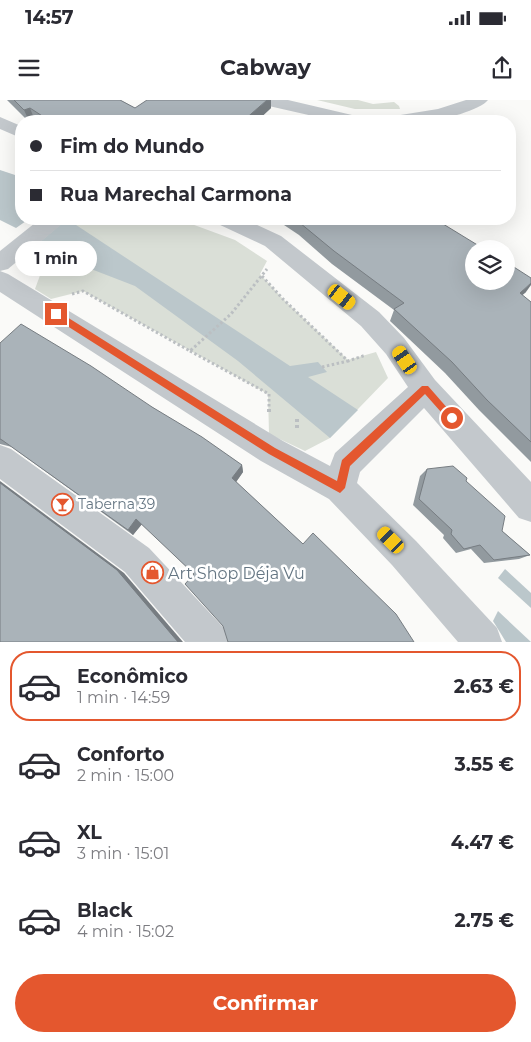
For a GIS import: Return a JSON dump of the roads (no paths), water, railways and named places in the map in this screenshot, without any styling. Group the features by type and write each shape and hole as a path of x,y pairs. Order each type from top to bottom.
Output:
{"street":[{"path":"266,100 330,115"},
{"path":"406,115 412,112 459,110 480,100"},
{"path":"0,122 15,130"},
{"path":"6,258 47,225"},
{"path":"239,225 273,241 370,319 395,346 425,389 531,506"},
{"path":"0,280 272,451 343,476 404,552 483,642"},
{"path":"343,476 425,389"},
{"path":"0,460 137,560 210,642"}],"place":[{"name":"Taberna 39","path":"62,504"},
{"name":"Art Shop Déja Vu","path":"152,573"}]}
